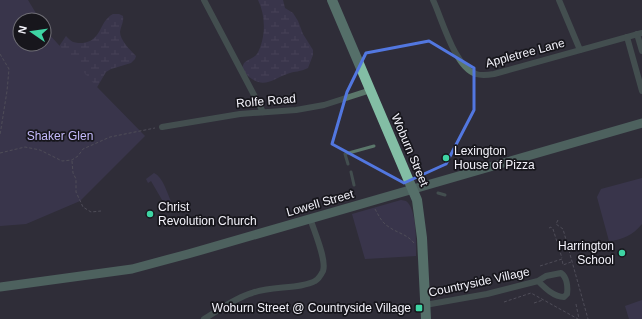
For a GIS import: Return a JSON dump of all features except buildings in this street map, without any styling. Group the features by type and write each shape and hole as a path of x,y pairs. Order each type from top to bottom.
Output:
{"main road":[{"name":"Woburn Street","path":"332,0 417,200 420,212 426,319"},
{"name":"Lowell Street","path":"0,287 132,269 642,123"}],"street":[{"path":"204,0 263,112"},
{"name":"Appletree Lane","path":"433,0 456,55 466,69 475,74 484,76 640,33"},
{"path":"559,0 580,50"},
{"path":"640,33 642,51"},
{"path":"627,37 642,91"},
{"name":"Rolfe Road","path":"162,127 240,114 296,110 324,105 371,90"},
{"path":"204,319 250,293 265,289 301,285 313,282 318,278 323,271 324,263 310,218"},
{"name":"Countryside Village","path":"425,305 487,294 538,281 546,276 561,273 565,276 567,294 564,297 557,295 538,281"}],"lane":[{"path":"348,164 345,154 374,146"},
{"path":"350,172 354,185"},
{"path":"438,192 444,195"}],"path":[{"path":"0,54 9,69 0,134"},
{"path":"0,153 25,147 40,150 62,161 72,160 78,156 83,149 110,137 162,127"},
{"path":"72,160 73,173 76,179 76,192 83,207 91,212 101,211"},
{"path":"373,201 377,213 385,224 408,237 416,246 422,246"},
{"path":"558,220 556,224 563,229 588,319"},
{"path":"549,228 551,227 555,233 563,265 572,262"},
{"path":"540,266 562,259"},
{"path":"504,302 532,293 578,319"},
{"path":"534,303 544,300"},
{"path":"576,304 578,319"}],"highlighted area":[{"path":"429,41 474,68 474,110 446,164 404,183 332,144 347,92 366,53"}],"green space":[{"name":"Shaker Glen","path":"0,0 28,0 35,12 12,12 12,52 52,52 52,37 98,88 145,136 80,201 26,224 0,226"},
{"path":"258,0 283,0 285,8 293,13 313,50 313,55 308,68 261,83 250,78 245,73 242,68 244,63 257,54 262,41 264,20"},
{"path":"113,14 123,16 120,35 126,45 136,56 131,63 106,72 96,89 58,48 66,36 71,41 83,43 94,38 108,17"},
{"path":"154,173 160,178 171,201 165,205 151,181 148,183 146,179"},
{"path":"642,178 642,224 627,236 609,241 597,197 601,189"},
{"path":"401,200 406,201 410,205 414,218 416,256 365,259 352,214"},
{"path":"642,300 642,319 629,319 625,306"}],"place":[{"name":"Lexington House of Pizza","path":"446,158"},
{"name":"Christ Revolution Church","path":"150,214"},
{"name":"Harrington School","path":"622,253"},
{"name":"Woburn Street @ Countryside Village","path":"419,308"}]}
